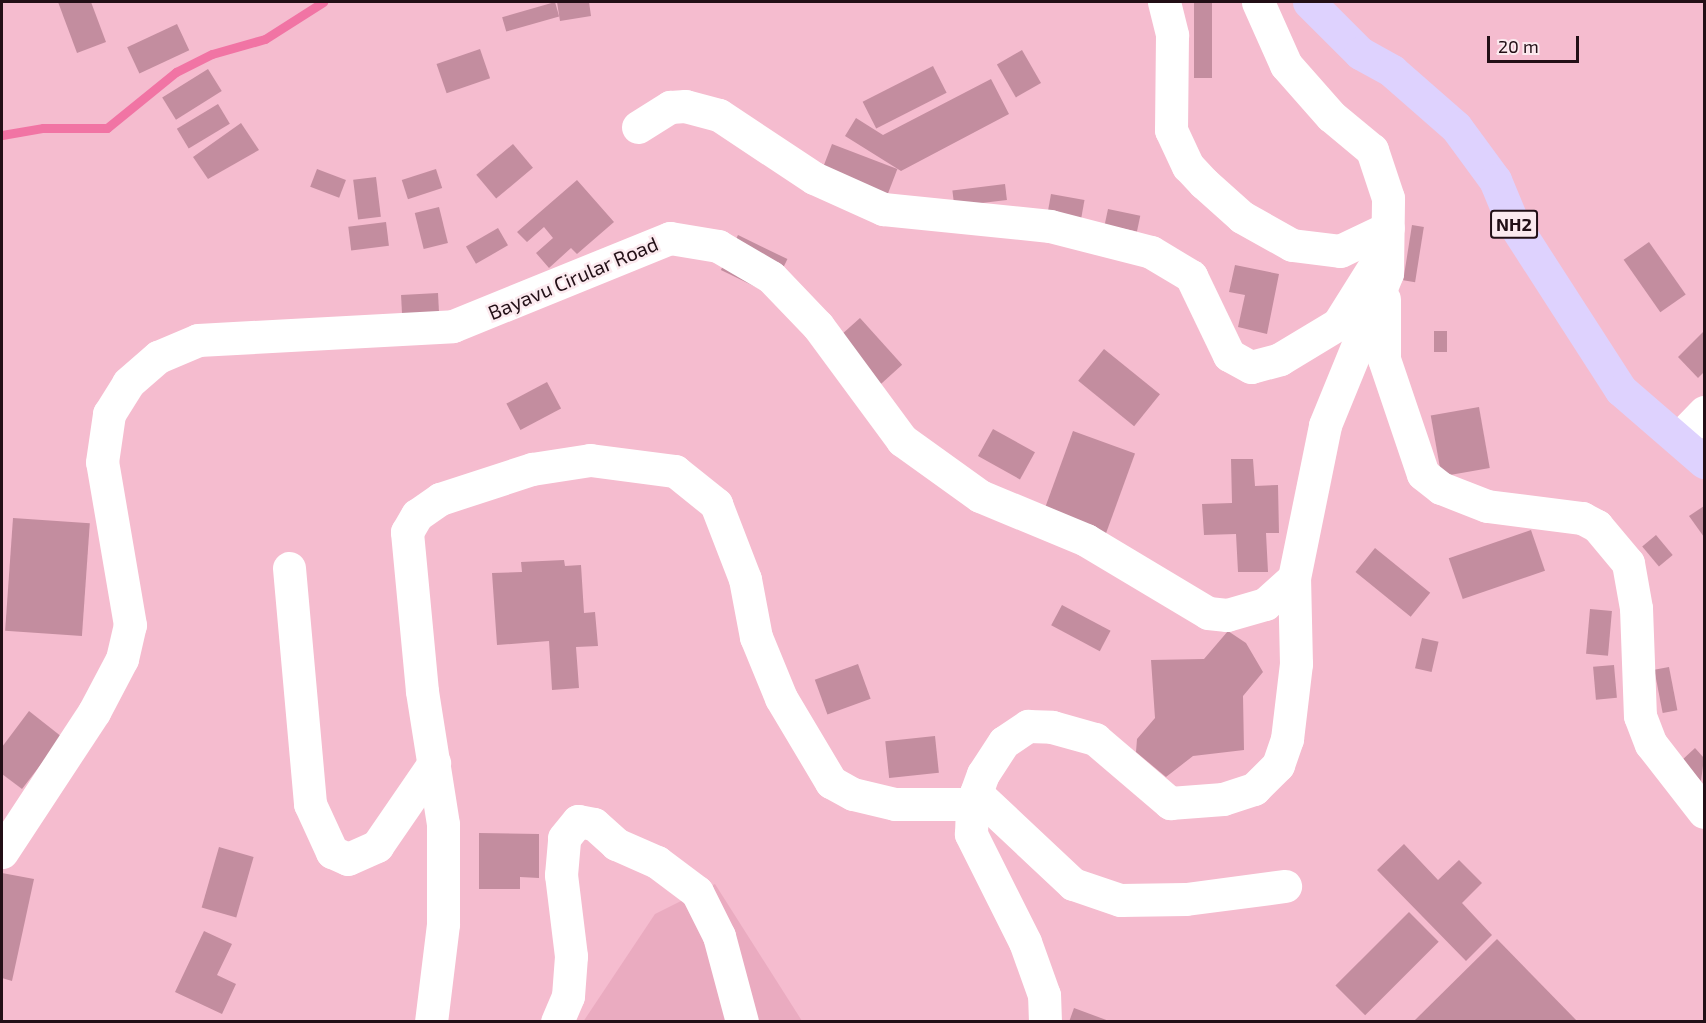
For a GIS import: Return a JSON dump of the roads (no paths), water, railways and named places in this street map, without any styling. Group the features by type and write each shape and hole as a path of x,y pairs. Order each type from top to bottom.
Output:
{"highway":[{"name":"NH2","path":"1309,2 1360,53 1392,71 1456,126 1495,180 1512,221 1621,390 1704,462"}],"street":[{"path":"1164,2 1172,45 1171,130 1188,166 1242,217 1292,245 1340,251 1387,249"},
{"path":"1258,2 1286,65 1331,116 1372,150 1384,174 1387,249 1381,329 1384,359 1423,474 1441,488 1487,506 1582,518 1615,544 1628,563 1636,608 1640,716 1657,753 1704,812"},
{"path":"638,127 670,107 686,106 719,116 814,178 883,209 1050,226 1151,252 1191,276 1229,355 1251,367 1280,359 1338,324 1387,249"},
{"name":"Bayavu Cirular Road","path":"2,852 94,712 122,659 130,625 102,462 109,414 128,383 158,357 198,340 453,326 670,238 718,246 771,277 818,326 902,440 980,496 1086,540 1208,613 1227,615 1266,604 1294,578"},
{"path":"1045,1022 1044,995 1025,942 971,834 974,799 1004,742 1028,726 1095,739 1170,803 1223,800 1254,789 1278,765 1287,739 1296,664 1294,578 1328,414 1387,249"},
{"path":"1679,438 1704,412"},
{"path":"431,1022 444,874 434,763 407,532 417,515 440,499 532,469 590,460 675,471 716,504 745,579 756,637 781,698 831,782 853,794 895,804 974,799 1073,884 1120,900 1186,899 1285,886"},
{"path":"289,568 310,804 332,852 348,859 377,846 434,763"},
{"path":"556,1022 568,996 571,956 561,875 564,838 578,821 594,824 616,844 657,862 697,892 719,936 742,1022"}],"waterway":[{"path":"2,135 43,128 107,128 176,72 212,54 265,39 323,2"}]}
